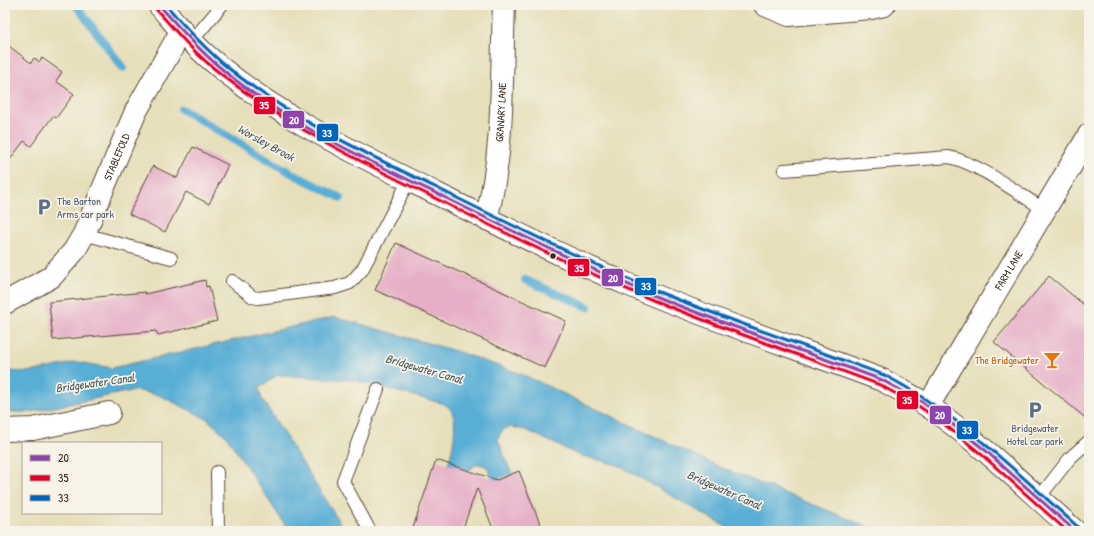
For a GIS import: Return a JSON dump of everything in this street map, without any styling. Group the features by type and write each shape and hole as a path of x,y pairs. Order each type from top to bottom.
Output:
{"street":[{"path":"160,5 187,36 220,67 260,96 315,130 409,180 566,258 627,285 882,380 928,406 978,445 1075,531"},
{"name":"GRANARY LANE","path":"486,219 496,177 500,143 504,5"},
{"path":"765,5 789,15 871,8 884,5"},
{"name":"STABLEFOLD","path":"5,303 52,277 74,251 84,234 136,111 187,36"},
{"name":"FARM LANE","path":"928,406 1089,135"},
{"path":"5,430 33,429 109,413"}],"lane":[{"path":"187,36 222,5"},
{"path":"784,170 949,157 980,170 1045,210"},
{"path":"232,281 253,297 258,298 342,287 350,283 362,270 409,180"},
{"path":"84,234 171,258"},
{"path":"370,531 343,481 378,389"},
{"path":"1038,499 1070,458 1089,441"},
{"path":"217,472 218,531"}],"water":[{"name":"Bridgewater Canal","path":"335,317 456,351 524,375 722,468 879,531 738,531 726,527 618,465 578,455 526,430 511,427 505,429 500,434 498,440 535,531 494,482 488,468 477,464 468,471 426,531 441,489 454,438 454,423 452,412 449,407 441,403 353,380 278,375 259,388 261,397 345,531 289,531 227,437 207,419 161,396 136,390 31,412 5,412 5,371 30,372 78,362 112,368"}],"building":[{"path":"5,43 31,63 34,58 39,62 42,58 62,72 56,81 74,94 56,118 53,116 31,146 24,141 5,166"},
{"path":"193,147 228,165 209,204 186,192 165,232 129,214 153,166 177,178"},
{"path":"396,243 566,321 545,368 375,290"},
{"name":"The Bridgewater","path":"1049,276 1089,309 1089,421 994,342"},
{"path":"205,280 206,287 209,286 217,321 158,335 156,331 53,340 49,302 145,292 145,294"},
{"path":"436,460 497,480 519,471 543,531 494,531 477,488 462,531 412,531"}],"waterway":[{"name":"Worsley Brook","path":"76,5 123,68"},
{"name":"Worsley Brook","path":"181,109 293,174 341,198"},
{"path":"525,280 588,307"}],"transit line":[{"name":"20","path":"159,5 201,50 242,85 268,104 297,122 355,154 550,249 630,286 713,319 882,380 922,402 985,450 1075,531"},
{"name":"33","path":"166,5 185,27 220,61 244,80 296,115 351,146 575,255 632,281 716,314 884,375 911,390 962,425 1078,527"},
{"name":"35","path":"155,8 200,56 242,90 297,126 353,157 520,240 601,278 711,323 880,385 920,407 981,454 1067,531"}],"place":[{"name":"The Barton Arms car park","path":"44,207"},
{"name":"The Bridgewater","path":"1052,360"},
{"name":"Bridgewater Hotel car park","path":"1035,410"}]}
